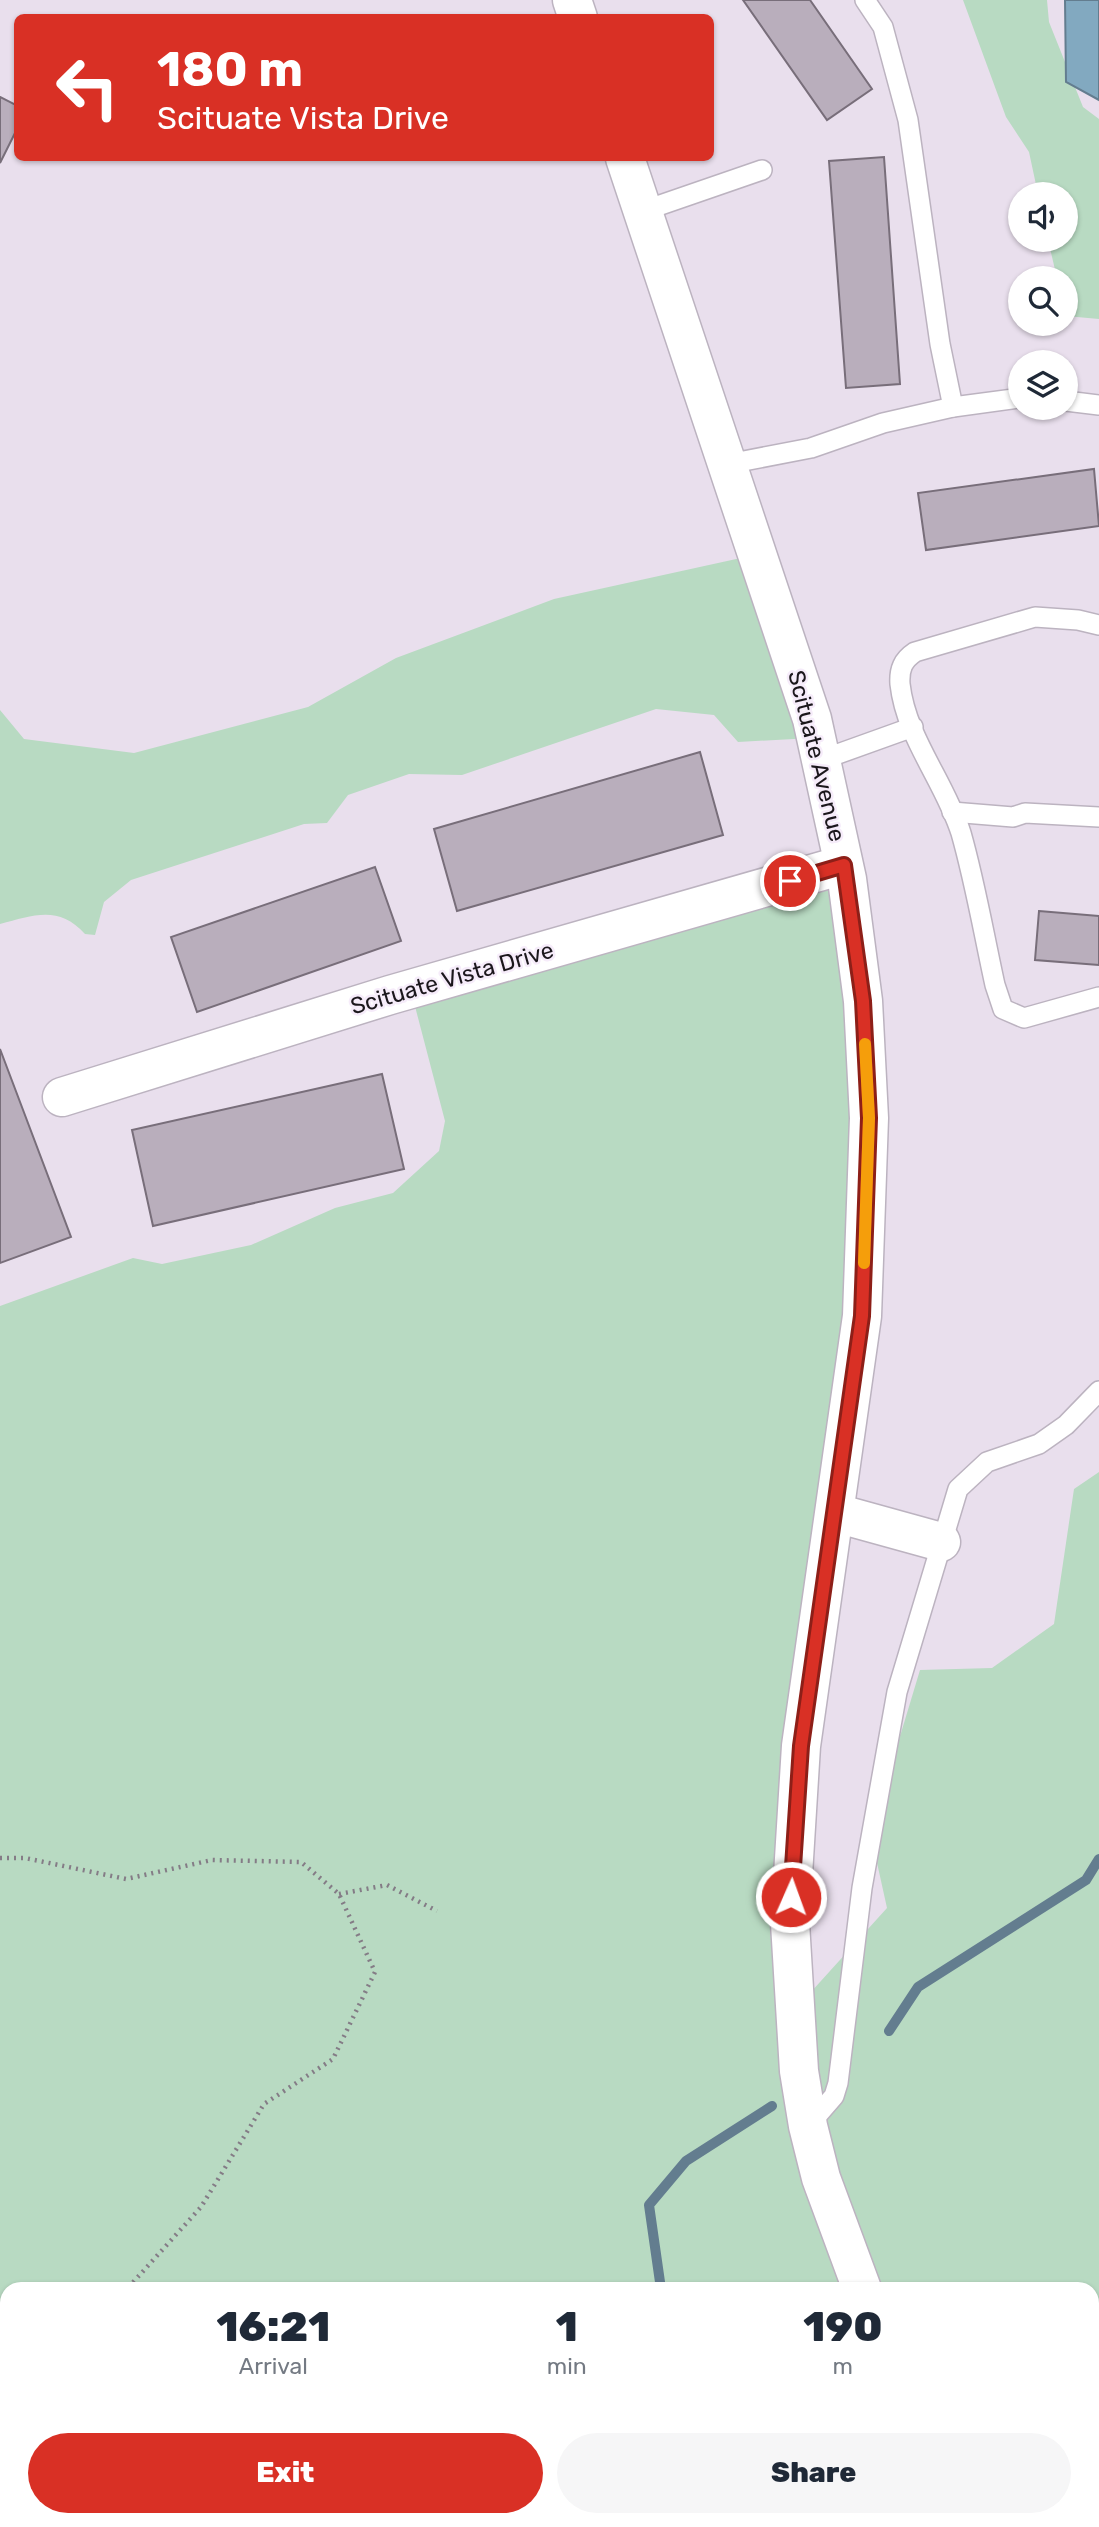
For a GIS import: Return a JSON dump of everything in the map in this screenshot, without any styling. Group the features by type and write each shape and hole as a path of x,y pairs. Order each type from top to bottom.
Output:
{"main road":[{"name":"Scituate Avenue","path":"626,161 812,719 844,865 863,1001 869,1118 862,1316 801,1746 794,1818 790,1923 795,2026 808,2126 821,2178 859,2282"},
{"name":"Scituate Vista Drive","path":"62,1097 390,995 844,865"},
{"path":"836,1513 942,1542"}],"lane":[{"path":"865,0 883,27 908,120 940,344 953,407"},
{"path":"643,211 762,170"},
{"path":"728,464 811,448 883,424 953,407 1008,400"},
{"path":"1078,402 1099,405"},
{"path":"1099,625 1079,620 1035,617 915,652 906,658 900,682 913,727 961,832 995,985 1003,1009 1024,1018 1099,997"},
{"path":"821,760 913,727"},
{"path":"952,812 1013,817 1025,813 1099,817"},
{"path":"808,2126 834,2096 838,2083 862,1888 897,1692 958,1489 987,1462 1039,1444 1066,1425 1099,1391"}],"path":[{"path":"0,1858 25,1858 126,1879 212,1860 301,1862 339,1894 375,1972 333,2059 264,2104 201,2207 133,2282"},
{"path":"339,1894 387,1885 438,1911"}],"green space":[{"path":"963,0 1047,0 1049,22 1083,107 1099,119 1099,319 1078,317 1078,266 1054,266 1051,252 1078,252 1078,182 1035,182 1029,152 1006,117"},
{"path":"759,554 812,738 738,742 714,715 656,709 462,775 409,774 348,795 327,823 304,824 131,880 104,902 95,935 85,934 66,919 56,916 35,916 0,924 0,710 24,739 134,753 308,707 396,658 554,599"},
{"path":"843,867 872,1099 823,1615 801,2003 887,1908 866,1813 901,1733 920,1670 992,1668 1054,1624 1074,1489 1099,1472 1099,2282 0,2282 0,1306 133,1258 162,1264 251,1245 335,1208 393,1193 439,1151 445,1121 411,991"}],"water":[{"path":"1065,0 1099,0 1099,100 1066,82"}],"building":[{"path":"743,0 810,0 872,89 827,120"},
{"path":"0,97 14,104 14,135 0,163"},
{"path":"884,157 900,384 846,388 829,161"},
{"path":"1094,469 1099,526 926,550 918,493"},
{"path":"700,752 723,835 457,911 434,829"},
{"path":"375,867 401,941 197,1012 171,937"},
{"path":"1039,911 1099,916 1099,965 1035,960"},
{"path":"0,1049 71,1237 0,1263"},
{"path":"382,1074 404,1169 153,1226 132,1130"}],"waterway":[{"path":"889,2031 918,1987 1086,1880 1099,1859"},
{"path":"660,2282 649,2205 686,2161 772,2106"}],"slow traffic":[{"path":"864,1263 869,1118 865,1044"}],"route":[{"path":"790,881 844,865 863,1001 869,1118 862,1316 801,1746 794,1818 791,1897"}]}
